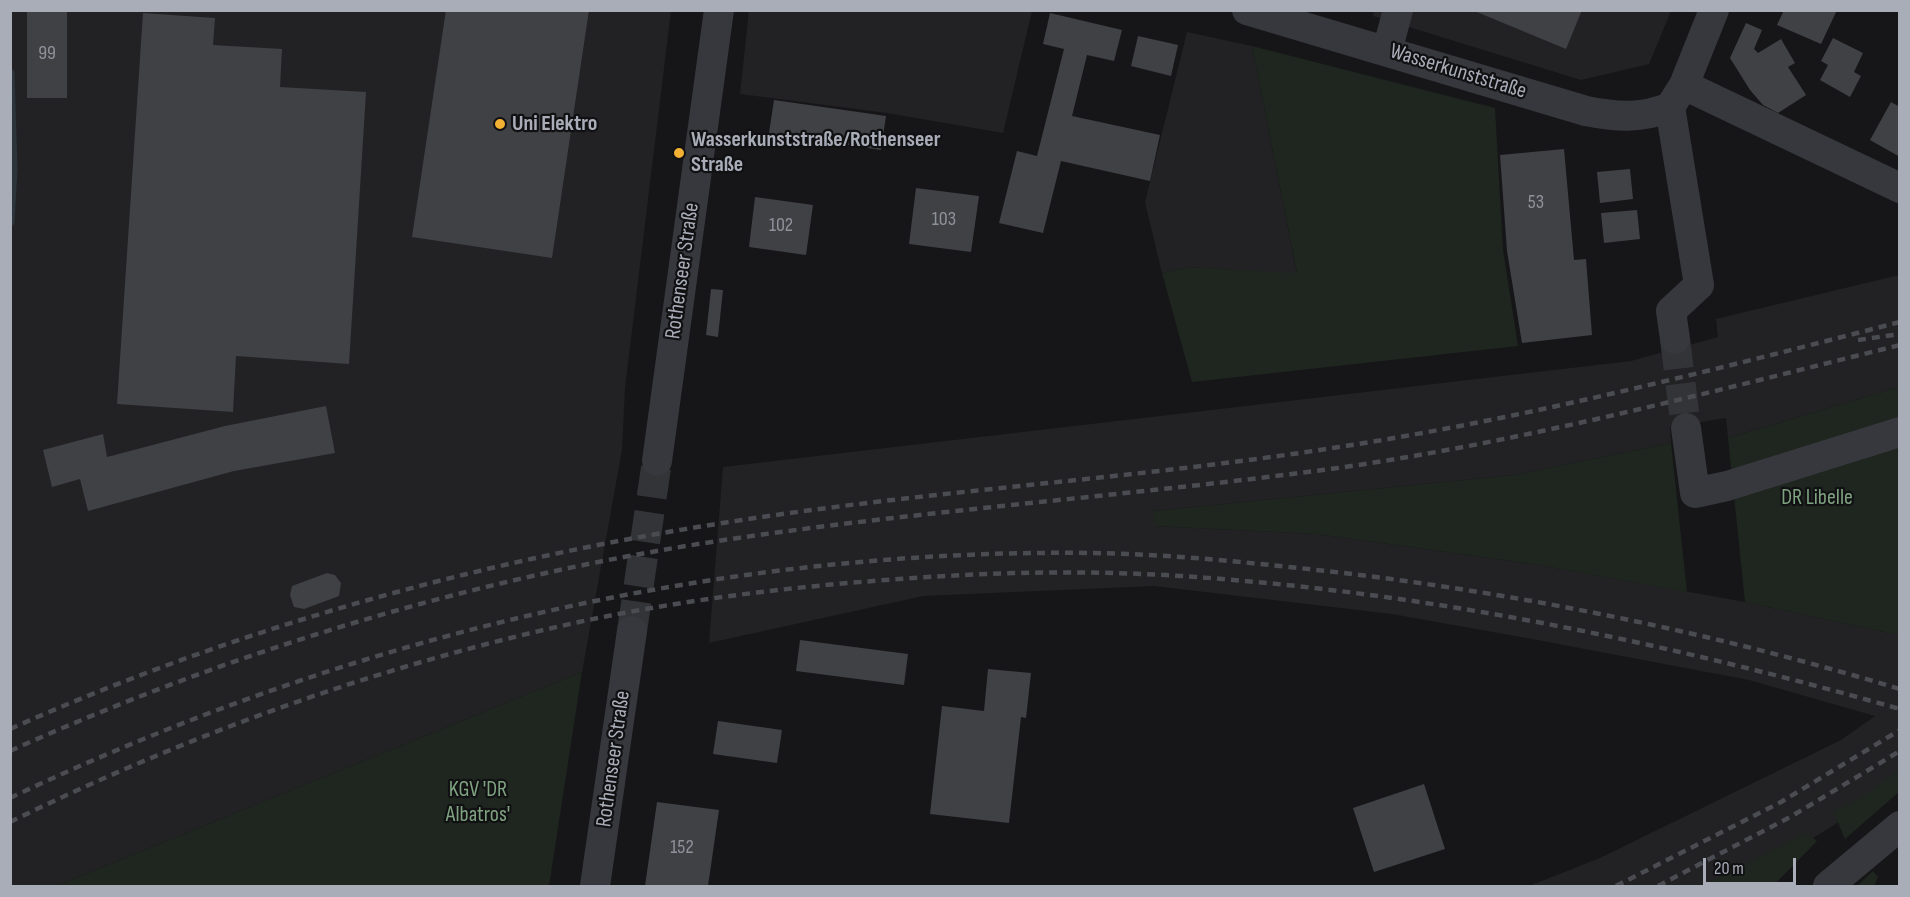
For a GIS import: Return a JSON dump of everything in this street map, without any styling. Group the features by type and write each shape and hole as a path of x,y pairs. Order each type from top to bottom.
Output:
{"street":[{"name":"Rothenseer Straße","path":"657,461 719,10"},
{"name":"Wasserkunststraße","path":"1247,10 1586,111 1616,117 1637,117 1677,96"},
{"path":"1386,51 1398,10"},
{"path":"1675,339 1671,311 1699,285 1677,96 1714,10"},
{"path":"1677,96 1899,188"},
{"path":"1686,428 1695,493 1727,486 1899,432"},
{"name":"Rothenseer Straße","path":"595,886 632,631"},
{"path":"1828,886 1899,826"}],"shaded area":[{"path":"749,10 1032,11 1003,133 887,113 740,94"},
{"path":"1374,10 1671,11 1649,64 1581,80 1373,16"},
{"path":"10,11 671,11 625,388 622,450 582,672 56,886 11,886"},
{"path":"1187,32 1252,46 1297,274 1188,267 1162,273 1145,202"},
{"path":"1899,275 1899,387 1728,438 1726,418 1670,427 1671,443 1514,475 1154,511 1154,526 1317,534 1539,565 1745,602 1899,635 1899,784 1737,886 1529,886 1600,858 1841,740 1875,716 1749,680 1532,639 1392,614 1154,586 923,596 709,643 723,467 1631,361 1718,337 1716,319"}],"green space":[{"path":"1252,46 1495,108 1503,250 1518,346 1192,382 1162,273 1188,267 1297,273"},
{"name":"DR Libelle","path":"1899,387 1899,635 1745,602 1728,438"},
{"path":"1671,443 1687,592 1539,565 1317,534 1154,526 1154,511 1514,475"},
{"name":"KGV 'DR Albatros'","path":"582,672 549,886 56,886"},
{"path":"1899,770 1899,792 1845,839 1833,811 1859,799"},
{"path":"1806,833 1817,841 1773,886 1702,886"},
{"path":"1873,871 1878,877 1874,886 1857,886"}],"building":[{"path":"27,10 67,10 67,98 27,98"},
{"name":"Uni Elektro","path":"446,10 589,10 552,258 412,237"},
{"path":"1472,10 1582,10 1566,49"},
{"path":"1784,10 1837,10 1821,44 1777,25"},
{"path":"143,13 215,18 213,45 282,49 280,87 366,92 349,364 236,356 233,412 117,404"},
{"path":"1050,13 1122,30 1114,61 1087,55 1072,116 1160,135 1150,181 1061,161 1043,233 999,223 1017,151 1037,156 1064,49 1043,44"},
{"path":"1746,23 1762,30 1754,49 1758,53 1781,39 1795,63 1788,67 1806,95 1778,113 1763,105 1750,90 1730,58"},
{"path":"1138,36 1178,45 1171,76 1131,66"},
{"path":"1833,38 1863,53 1854,72 1861,76 1850,97 1820,80 1828,65 1821,61"},
{"path":"774,100 886,116 881,150 769,133"},
{"path":"1891,102 1900,107 1900,157 1870,140"},
{"path":"1564,149 1574,260 1586,259 1592,335 1522,343 1507,251 1500,155"},
{"path":"1630,169 1633,199 1600,203 1597,172"},
{"path":"916,188 979,196 971,252 909,244"},
{"path":"755,197 813,205 806,255 749,247"},
{"path":"1637,210 1640,239 1604,243 1601,213"},
{"path":"711,289 723,290 718,337 706,335"},
{"path":"326,406 335,453 234,471 88,511 80,479 52,487 43,450 103,434 107,457 225,426"},
{"path":"327,573 335,575 341,583 339,596 304,609 294,607 290,595 292,586"},
{"path":"800,640 908,654 904,685 796,671"},
{"path":"988,669 1031,673 1026,718 1021,717 1009,823 930,814 942,706 984,711"},
{"path":"718,721 782,730 777,763 713,754"},
{"path":"1424,784 1445,849 1374,872 1353,808"},
{"path":"657,802 719,810 708,886 645,886"}],"waterway":[{"path":"10,73 13,169 10,222"}],"tunnel":[{"path":"1675,339 1686,428"},
{"path":"632,631 657,461"}],"railway":[{"path":"10,729 97,692 273,629 453,577 545,556 729,522 805,511 1187,468 1410,435 1621,392 1900,322"},
{"path":"1858,340 1900,334"},
{"path":"10,751 97,713 276,647 367,619 551,572 644,553 738,538 963,510 1263,478 1409,457 1620,414 1900,345"},
{"path":"10,798 139,741 270,691 403,648 538,613 676,586 814,567 954,555 1094,553 1167,556 1289,567 1443,586 1597,613 1674,630 1825,667 1900,689"},
{"path":"10,822 143,761 280,708 349,684 490,643 602,617 686,602 814,586 934,577 1005,573 1146,574 1364,594 1454,607 1634,642 1723,662 1900,709"},
{"path":"1616,886 1781,802 1900,730"},
{"path":"1658,886 1792,816 1900,751"}],"place":[{"name":"Uni Elektro","path":"500,124"},
{"name":"Wasserkunststraße/Rothenseer Straße","path":"679,153"}]}
